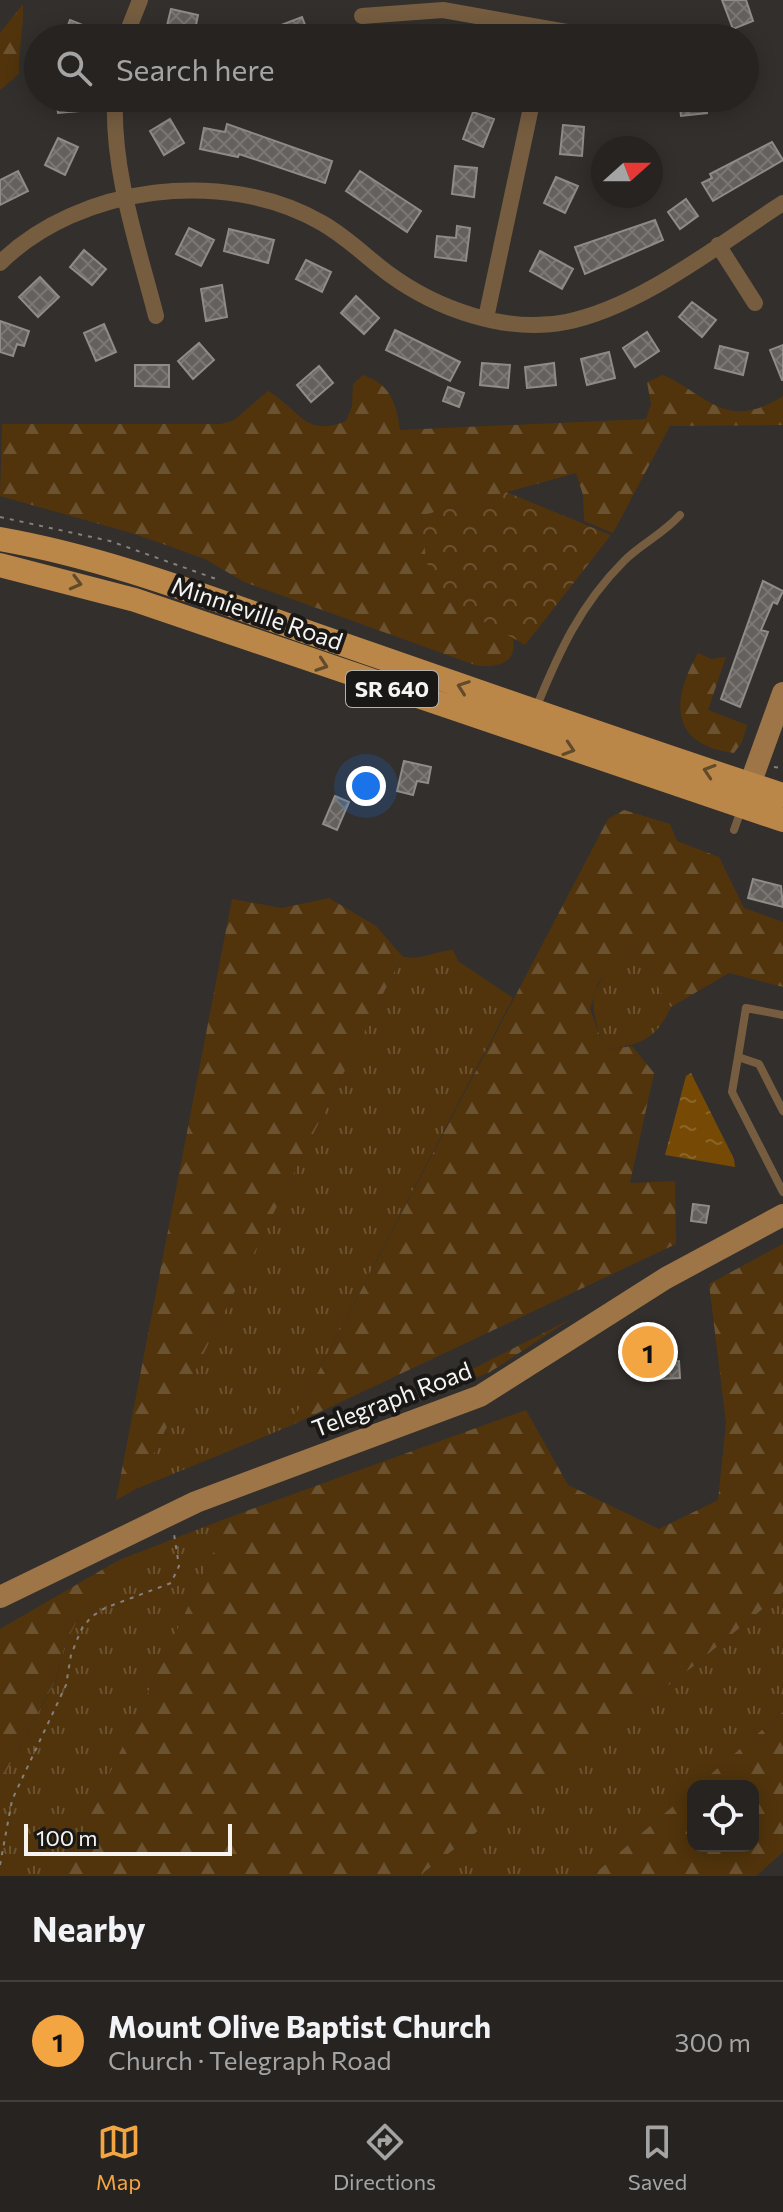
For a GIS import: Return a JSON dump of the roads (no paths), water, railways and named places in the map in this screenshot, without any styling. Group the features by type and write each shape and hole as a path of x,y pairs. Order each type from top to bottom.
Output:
{"main road":[{"name":"Minnieville Road","path":"0,539 54,549 127,569 535,712 746,795 783,820"},
{"name":"Minnieville Road","path":"0,565 135,600 746,795 783,795"},
{"path":"746,795 783,693"},
{"name":"Telegraph Road","path":"0,1597 170,1513 480,1396 666,1278 783,1215"}],"street":[{"path":"131,24 140,0"},
{"path":"362,16 443,10 489,16 513,24"},
{"path":"116,112 119,160 126,198 156,316"},
{"path":"486,318 530,112"},
{"path":"0,263 55,224 126,198 178,192 224,193 279,204 344,237 410,288 440,303 486,318 515,323 566,322 630,298 783,203"},
{"path":"718,245 755,303"}],"lane":[{"path":"535,712 576,618 622,563 664,533 680,515"},
{"path":"734,830 746,795"},
{"path":"783,1015 746,1008 732,1092 783,1192"},
{"path":"738,1057 759,1064 783,1111"},
{"path":"774,1174 783,1169"}],"water":[{"path":"691,1073 734,1159 735,1167 665,1155 686,1076"}],"place":[{"name":"Mount Olive Baptist Church","path":"648,1352"}]}
